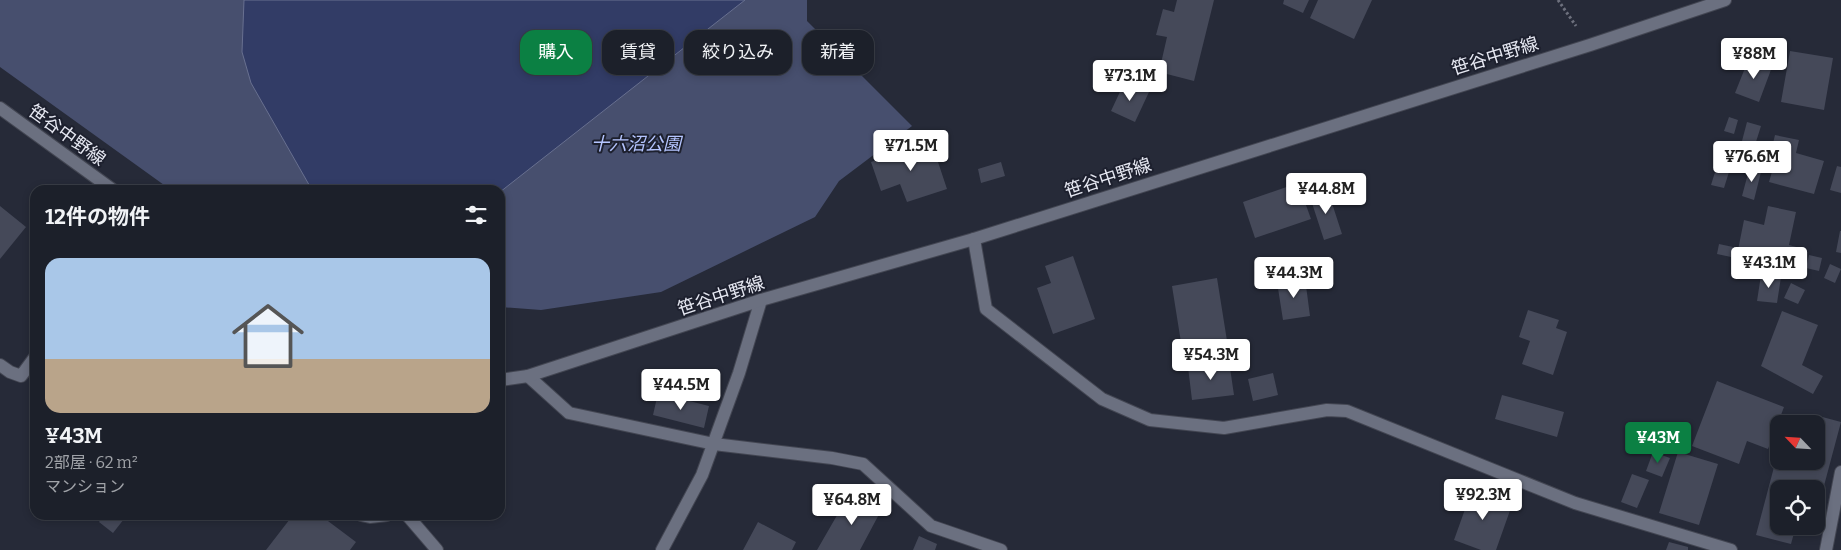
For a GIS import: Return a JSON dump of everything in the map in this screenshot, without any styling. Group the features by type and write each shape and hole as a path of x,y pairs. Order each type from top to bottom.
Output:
{"street":[{"name":"笹谷中野線","path":"505,379 528,376 761,300 974,239 1590,45 1725,0"},
{"name":"笹谷中野線","path":"0,108 107,185"},
{"path":"974,239 986,309 1102,399 1150,420 1224,428 1327,410 1347,412 1576,503 1731,550"},
{"path":"662,550 702,475 761,300"},
{"path":"0,365 10,372 21,376 30,364"},
{"path":"528,376 568,413 714,444 832,458 863,464 931,526 1001,550"},
{"path":"1826,550 1838,508 1841,472"},
{"path":"411,520 437,550"}],"path":[{"path":"1558,0 1590,45"}],"green space":[{"name":"十六沼公園","path":"0,0 807,0 807,21 816,30 802,30 802,75 861,75 912,126 839,181 815,217 661,292 541,310 505,307 505,185 164,185 0,67"}],"shaded area":[{"path":"244,0 745,0 707,30 684,30 684,48 674,56 674,30 602,30 602,75 649,75 505,188 505,185 309,185 251,83 242,52"}],"building":[{"path":"1177,0 1214,0 1194,81 1159,72 1167,37 1156,35 1163,9 1174,12"},
{"path":"1284,0 1309,0 1303,13 1283,4"},
{"path":"1318,0 1372,0 1354,39 1310,18"},
{"path":"1790,51 1833,58 1824,110 1781,102"},
{"path":"1749,58 1772,67 1759,102 1735,93"},
{"path":"1125,81 1149,92 1135,122 1111,111"},
{"path":"1729,117 1738,120 1734,134 1724,131"},
{"path":"1747,122 1761,126 1755,145 1742,141"},
{"path":"1775,135 1799,140 1796,153 1824,161 1814,194 1769,182 1776,158 1770,156"},
{"path":"931,141 947,189 907,202 900,184 881,191 871,162"},
{"path":"1001,162 1005,176 981,183 978,169"},
{"path":"1750,166 1762,168 1754,200 1742,196"},
{"path":"1837,166 1841,167 1841,193 1830,190"},
{"path":"1716,169 1729,172 1724,188 1711,185"},
{"path":"1298,183 1311,219 1255,238 1243,202"},
{"path":"1328,191 1342,234 1324,240 1310,197"},
{"path":"0,206 26,227 0,259"},
{"path":"1768,206 1796,212 1789,245 1800,248 1794,273 1736,260 1744,220 1764,225"},
{"path":"1841,231 1841,253 1836,252"},
{"path":"1719,244 1733,247 1731,257 1717,254"},
{"path":"1809,255 1822,258 1819,271 1806,268"},
{"path":"1073,256 1095,319 1053,334 1037,288 1051,283 1045,266"},
{"path":"1830,264 1841,269 1835,283 1824,278"},
{"path":"1761,275 1781,277 1777,303 1757,301"},
{"path":"1217,278 1228,347 1183,355 1172,286"},
{"path":"1305,278 1310,316 1283,320 1277,282"},
{"path":"1791,283 1805,290 1798,304 1784,298"},
{"path":"1528,310 1559,320 1556,328 1567,332 1553,375 1522,364 1530,341 1519,337"},
{"path":"1782,311 1818,325 1802,365 1823,376 1813,394 1761,366"},
{"path":"1229,361 1234,395 1192,400 1188,367"},
{"path":"1273,373 1278,395 1253,401 1248,379"},
{"path":"1717,381 1784,407 1781,415 1770,415 1770,444 1768,449 1747,441 1739,464 1692,446"},
{"path":"658,393 709,406 704,428 653,415"},
{"path":"1502,395 1564,412 1557,437 1495,419"},
{"path":"1825,418 1841,422 1825,482 1825,480 1771,480 1773,470 1825,470"},
{"path":"1653,452 1670,458 1662,477 1646,471"},
{"path":"1678,452 1718,464 1699,525 1659,513"},
{"path":"1632,474 1649,480 1637,508 1621,502"},
{"path":"1770,482 1770,535 1794,535 1791,544 1756,535"},
{"path":"1473,487 1513,502 1496,550 1481,550 1454,540"},
{"path":"868,496 884,505 860,550 817,550 847,498 862,507"},
{"path":"100,520 123,520 113,533 99,522"},
{"path":"289,520 327,520 356,542 350,550 266,550"},
{"path":"758,522 796,542 792,550 743,550"},
{"path":"919,536 937,544 935,550 913,550"},
{"path":"1669,542 1688,547 1688,550 1666,550"}]}
